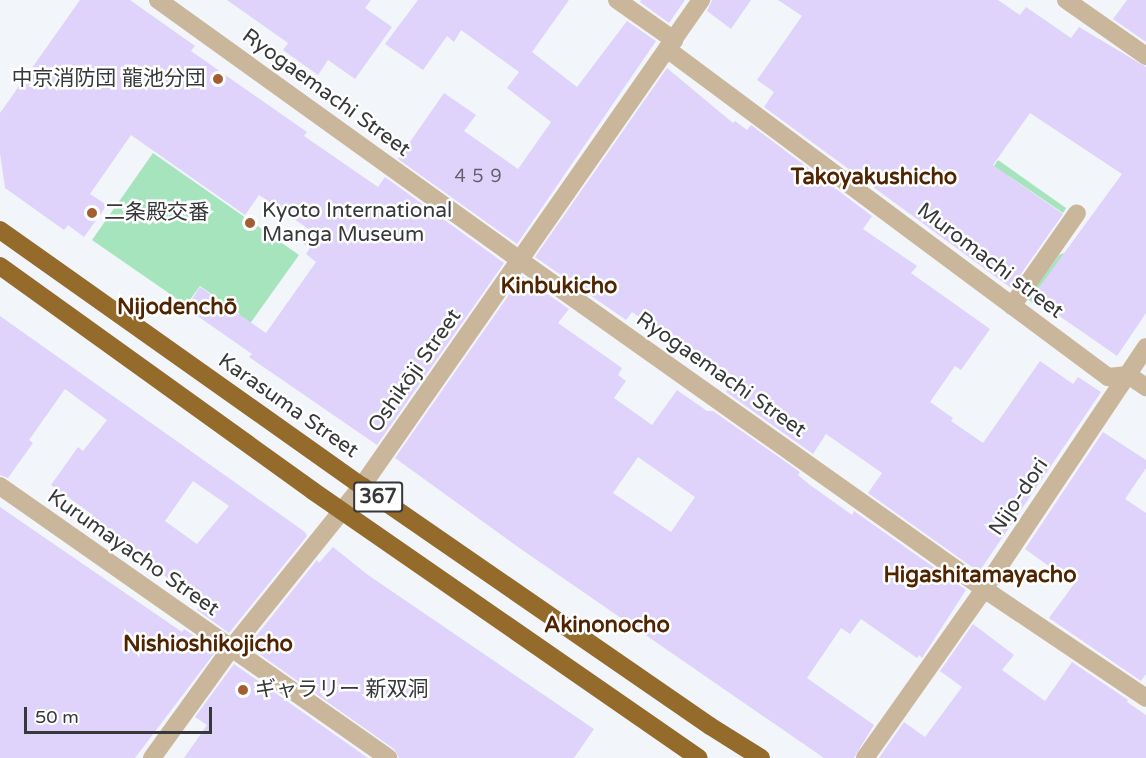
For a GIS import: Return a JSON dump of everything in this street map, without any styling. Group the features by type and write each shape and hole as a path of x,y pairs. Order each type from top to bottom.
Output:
{"highway":[{"name":"Karasuma Street","path":"0,230 362,486 710,726 761,758"},
{"name":"367","path":"0,266 343,511 699,758"}],"street":[{"name":"Ryogaemachi Street","path":"158,0 984,589 1146,698"},
{"path":"617,0 670,45"},
{"name":"Oshikōji Street","path":"152,758 230,650 362,486 701,0"},
{"path":"1066,0 1146,56"},
{"name":"Muromachi street","path":"670,45 1012,306 1108,376 1128,375 1146,387"},
{"path":"1012,306 1077,213"},
{"name":"Nijo-dori","path":"865,758 984,589 1146,347"},
{"name":"Kurumayacho Street","path":"0,486 230,650 388,758"}],"green space":[{"path":"153,153 299,255 249,325 238,317 240,314 200,286 186,305 92,240"},
{"path":"998,160 1066,208 1063,213 1009,176 984,181"},
{"path":"1069,251 1062,268 1036,305 1027,299 1059,255"}],"building":[{"path":"80,0 130,0 195,46 191,51 307,132 304,136 378,187 385,177 504,263 377,445 249,357 252,354 186,308 200,287 266,333 316,262 306,254 310,248 304,244 313,232 259,195 245,215 131,135 90,194 107,205 84,237 68,225 64,230 5,188 0,153 0,113"},
{"path":"227,0 371,0 365,8 392,27 355,79 328,60 318,75 283,50 288,43"},
{"path":"418,0 569,0 532,52 577,87 627,21 656,41 517,244 398,159 444,93 476,115 464,131 518,169 551,122 507,88 519,72 461,30 454,42 447,36 423,70 385,44"},
{"path":"641,0 685,0 669,23 640,2"},
{"path":"712,0 751,0 731,29 707,11"},
{"path":"778,0 998,0 1020,15 1026,7 1071,38 1079,27 1146,67 1146,313 1117,356 1032,297 1122,174 1030,113 993,165 1063,214 1011,288 764,107 774,92 757,80 802,16"},
{"path":"1127,0 1146,0 1146,42 1113,19"},
{"path":"667,68 733,123 735,121 747,130 751,125 872,216 863,229 917,266 911,273 990,329 961,370 955,366 930,402 953,418 951,421 983,443 1040,361 1073,384 1078,377 1101,392 979,572 868,493 882,473 826,434 813,454 726,392 736,378 677,338 675,342 632,312 626,320 535,257"},
{"path":"522,276 569,309 558,323 622,368 618,375 626,381 614,398 652,425 677,390 707,411 713,411 800,472 798,475 810,485 852,515 854,511 966,590 922,658 919,655 917,658 861,619 850,634 841,628 807,678 874,725 854,758 824,758 518,547 395,458","holes":["638,457 695,497 671,532 613,493"]},
{"path":"0,316 305,532 307,536 229,633 197,610 202,603 154,568 156,566 144,557 89,521 93,515 51,485 78,447 83,451 107,420 65,389 29,440 33,443 8,478 0,475","holes":["193,481 229,506 197,544 165,521"]},
{"path":"1103,432 1146,460 1146,468 1125,499 1146,513 1146,674 1141,681 1049,618 1074,584 1025,549"},
{"path":"0,507 182,632 184,629 216,651 135,758 0,758"},
{"path":"333,547 368,575 594,729 574,758 399,758 394,749 248,646 317,560 319,563"},
{"path":"973,624 1014,655 1002,670 1045,701 1072,662 1128,700 1127,702 1146,715 1146,758 879,758 904,722 925,737 962,687 940,671"},
{"path":"234,664 368,758 184,758 207,725 195,717"}],"place":[{"name":"中京消防団 龍池分団","path":"218,79"},
{"name":"二条殿交番","path":"92,213"},
{"name":"Kyoto International Manga Museum","path":"250,223"},
{"name":"ギャラリー 新双洞","path":"243,690"}],"district":[{"name":"Takoyakushicho","path":"874,178"},
{"name":"Kinbukicho","path":"559,287"},
{"name":"Nijodenchō","path":"177,308"},
{"name":"Higashitamayacho","path":"980,576"},
{"name":"Akinonocho","path":"607,626"},
{"name":"Nishioshikojicho","path":"208,645"}]}
